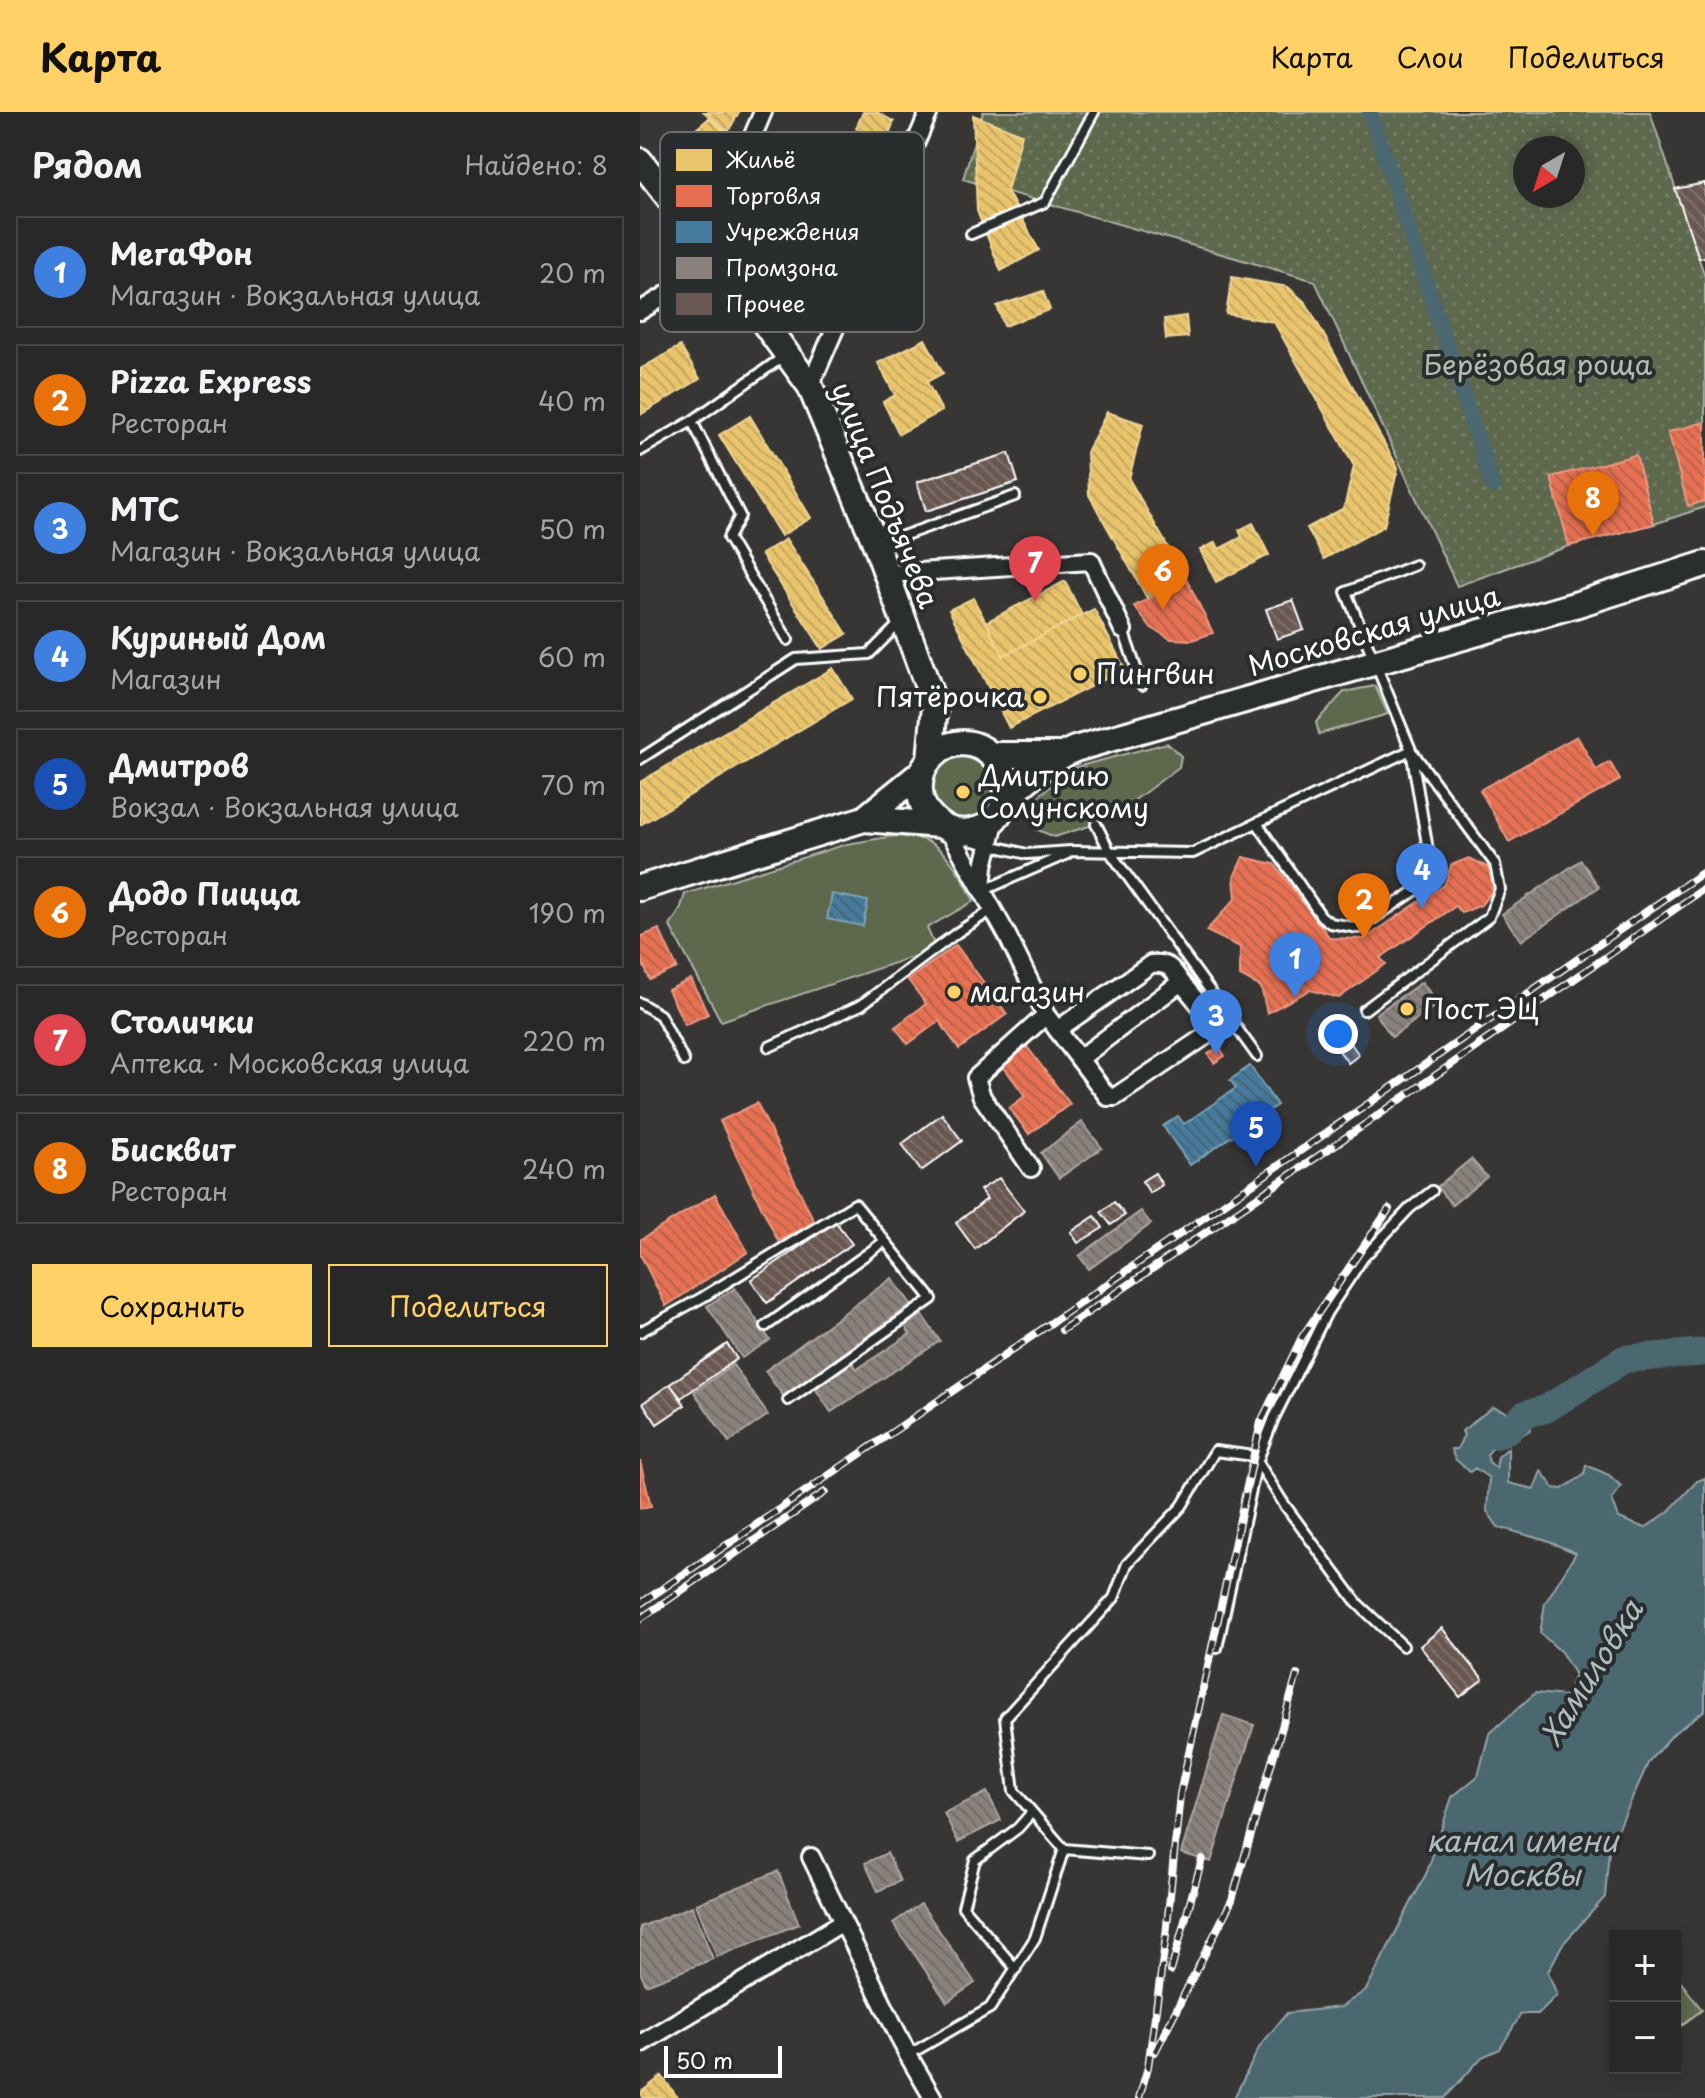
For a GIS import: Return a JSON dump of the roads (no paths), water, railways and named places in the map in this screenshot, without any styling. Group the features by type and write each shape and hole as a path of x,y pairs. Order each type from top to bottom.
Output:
{"main road":[{"name":"улица Подъячева","path":"640,161 650,183 660,194"},
{"name":"улица Подъячева","path":"771,332 810,386 876,545 937,712 984,750"},
{"name":"Московская улица","path":"864,819 950,745 1058,755 1195,712 1578,604 1705,564"},
{"name":"улица Подъячева","path":"926,766 937,712"},
{"path":"984,750 1007,778 1001,809"},
{"name":"Московская улица","path":"640,888 864,819 974,831 1058,755"},
{"path":"926,766 920,797 925,810 944,827"}],"street":[{"path":"756,132 763,112"},
{"path":"920,132 929,112"},
{"path":"640,311 660,295"},
{"path":"810,386 833,332"},
{"path":"887,574 1091,561 1123,630"},
{"path":"982,891 989,846 1001,809"},
{"path":"944,827 982,891 1046,1015 1057,1030 1079,1059 1112,1099 1217,1026 1171,967 1163,963 1151,964 1057,1030"},
{"path":"1079,1059 1181,982"},
{"path":"1031,1168 982,1097 976,1078 1046,1015"},
{"path":"811,1857 908,2055 933,2098"},
{"path":"640,2044 843,1922"}],"lane":[{"path":"971,234 1045,202 1094,112"},
{"path":"640,451 692,421 787,354"},
{"path":"692,421 740,516 728,538 788,640"},
{"path":"876,545 1015,496"},
{"path":"1364,1010 1489,917 1500,889 1495,864 1411,750 1346,592 1415,565"},
{"path":"640,759 796,659 869,654 903,620"},
{"path":"1123,630 1142,685"},
{"path":"944,827 970,841 1027,854 1071,851 1193,853 1411,750"},
{"path":"1257,823 1321,916 1330,923 1359,928 1433,879 1411,750"},
{"path":"1096,824 1110,852 1257,1056"},
{"path":"982,891 1071,851"},
{"path":"769,1047 861,1005 992,910"},
{"path":"640,1003 660,1015 684,1061"},
{"path":"1217,1648 1257,1462 1274,1418 1327,1312 1363,1258 1410,1208 1432,1191"},
{"path":"640,1332 855,1204 932,1299 788,1400"},
{"path":"766,1326 885,1241"},
{"path":"1148,1856 1064,1849 1014,1791 1005,1718 1114,1598 1127,1564 1182,1506 1215,1451 1254,1456 1284,1504 1358,1604 1403,1646"},
{"path":"1016,1969 963,1907 975,1860 1018,1828 1032,1812"},
{"path":"908,2055 990,2008 1035,1938 1064,1849"}],"water":[{"name":"канал имени Москвы","path":"1493,1407 1517,1416 1525,1414 1531,1429 1516,1439 1496,1443 1487,1455 1496,1468 1498,1457 1508,1448 1508,1483 1534,1489 1541,1471 1554,1488 1562,1489 1584,1475 1586,1465 1609,1475 1621,1486 1612,1499 1619,1518 1645,1528 1668,1512 1697,1481 1705,1478 1705,1710 1674,1733 1649,1761 1609,1850 1605,1897 1562,1945 1548,1972 1557,1995 1538,2014 1521,2014 1500,2049 1482,2057 1445,2098 1234,2098 1260,2046 1287,2013 1341,2007 1366,1990 1427,1872 1452,1797 1478,1776 1489,1734 1535,1693 1566,1696 1575,1675 1561,1652 1540,1633 1545,1603 1576,1553 1498,1527 1487,1511 1489,1478 1475,1468 1470,1472 1455,1459 1451,1449 1457,1449 1464,1435 1462,1431"}],"waterway":[{"path":"1370,112 1493,486"},
{"name":"Хамиловка","path":"1497,1435 1525,1414 1546,1409 1624,1359 1705,1352"}],"railway":[{"path":"640,1604 1705,871"},
{"path":"1062,1330 1705,888"},
{"path":"1139,2098 1148,2067 1166,1936 1180,1794 1261,1422 1302,1337 1389,1209"},
{"path":"640,1619 825,1492"},
{"path":"1155,2052 1232,1900 1297,1675"},
{"path":"1171,1971 1202,1859"}],"place":[{"name":"Бисквит","path":"1593,537"},
{"name":"Столички","path":"1035,602"},
{"name":"Додо Пицца","path":"1163,610"},
{"name":"Пингвин","path":"1080,674"},
{"name":"Пятёрочка","path":"1040,697"},
{"name":"Дмитрию Солунскому","path":"963,792"},
{"name":"Куриный Дом","path":"1422,909"},
{"name":"Pizza Express","path":"1364,939"},
{"name":"магазин","path":"954,992"},
{"name":"МегаФон","path":"1295,998"},
{"name":"Пост ЭЦ","path":"1407,1009"},
{"name":"МТС","path":"1216,1055"},
{"name":"Дмитров","path":"1256,1167"}],"park label":[{"name":"Берёзовая роща","path":"1538,365"}]}
